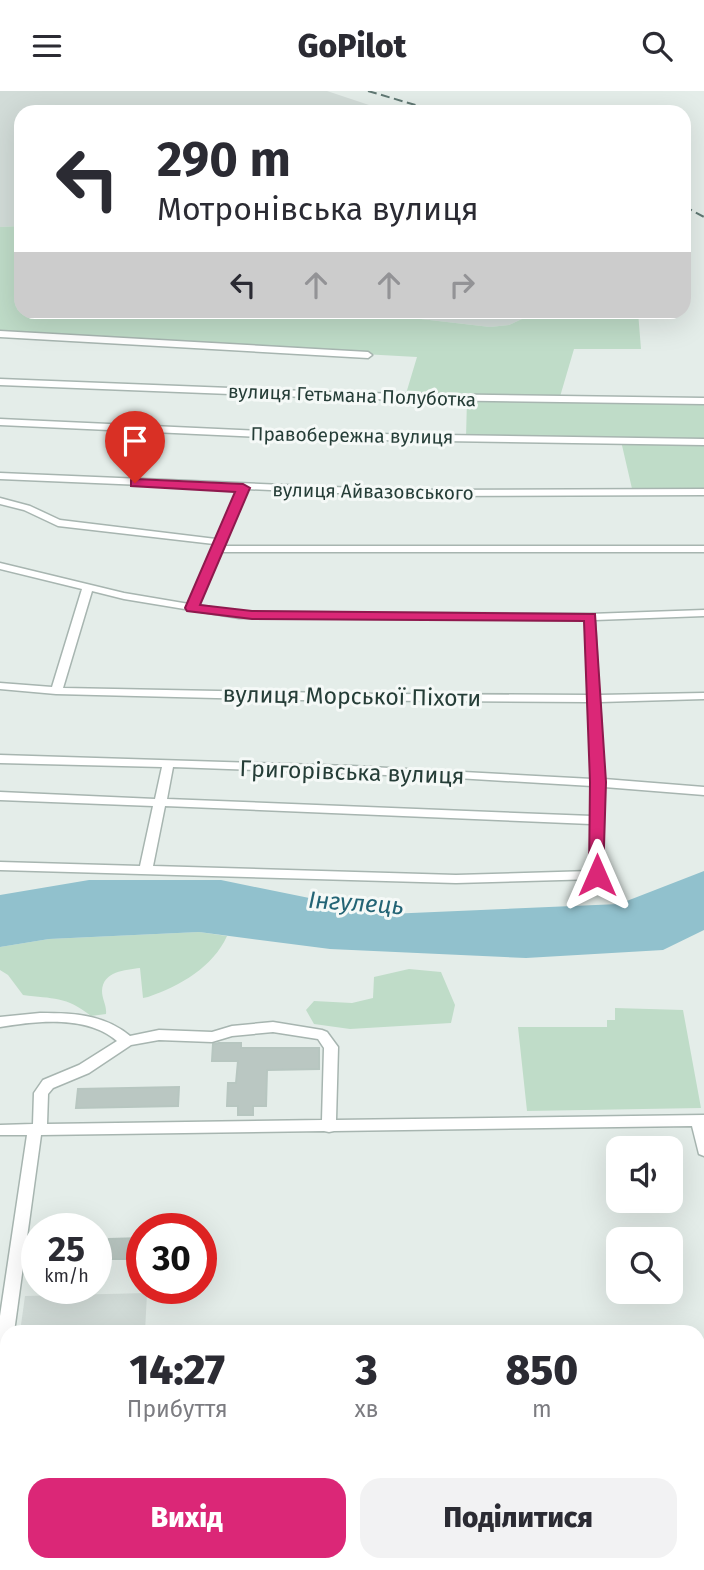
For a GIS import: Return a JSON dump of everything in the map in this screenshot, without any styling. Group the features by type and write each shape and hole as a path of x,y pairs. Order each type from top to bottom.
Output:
{"street":[{"path":"0,334 368,355"},
{"name":"вулиця Гетьмана Полуботка","path":"0,382 381,396 704,401"},
{"name":"Правобережна вулиця","path":"0,422 308,436 704,442"},
{"name":"вулиця Айвазовського","path":"0,476 404,493 704,492"},
{"path":"192,608 243,488"},
{"path":"0,501 27,508 58,523 219,545 704,549"},
{"path":"0,566 192,608 252,615 590,617 704,613"},
{"path":"56,691 89,587"},
{"path":"0,866 146,868 456,879 597,875 598,782 590,617"},
{"name":"вулиця Морської Піхоти","path":"0,686 56,691 594,700 704,696"},
{"name":"Григорівська вулиця","path":"0,759 391,771 598,782 704,791"},
{"path":"146,868 168,765"},
{"path":"0,796 597,820"},
{"path":"0,1022 23,1018 71,1019 109,1027 127,1041"},
{"path":"7,1325 38,1129 41,1093 48,1084 84,1069 127,1041 159,1035 212,1037 232,1031 273,1027 322,1035 331,1047 329,1127"},
{"path":"0,1130 701,1120 704,1150"}],"shaded area":[{"path":"0,91 327,91 369,105 14,105 14,226 0,227"},
{"path":"421,319 522,319 509,325 490,327"},
{"path":"112,1294 126,1294 126,1304 146,1304 145,1325 21,1325 24,1304 112,1304"}],"green space":[{"path":"14,226 14,319 421,319 490,327 509,325 522,319 639,319 641,349 574,349 559,400 704,401 704,492 633,493 621,441 466,438 467,399 405,397 417,357 0,334 0,227"},
{"path":"199,932 227,936 204,966 172,987 143,998 140,968 111,975 103,984 102,991 106,1014 91,1016 66,1002 23,995 8,975 0,970 0,947 49,939"},
{"path":"409,969 441,972 455,1005 451,1023 350,1029 314,1024 306,1010 314,1001 352,1003 373,998 374,977"},
{"path":"615,1008 683,1010 701,1108 527,1111 518,1027 607,1027 607,1020 615,1020"}],"water":[{"path":"704,871 704,930 663,950 526,958 330,949 199,932 49,939 0,947 0,895 89,880 221,880 388,914 619,904"}],"building":[{"path":"241,1043 241,1048 319,1048 319,1069 267,1070 266,1106 253,1106 253,1115 238,1115 238,1106 227,1106 228,1083 236,1083 238,1061 212,1061 213,1044"},
{"path":"179,1087 178,1106 76,1108 78,1089"},
{"path":"126,1238 126,1259 112,1259 112,1239"}],"railway":[{"path":"368,91 415,105"},
{"path":"691,210 704,217"}],"route":[{"path":"135,483 243,488 192,608 252,615 590,617 598,782 597,875"}],"water label":[{"name":"Інгулець","path":"356,903"}]}
